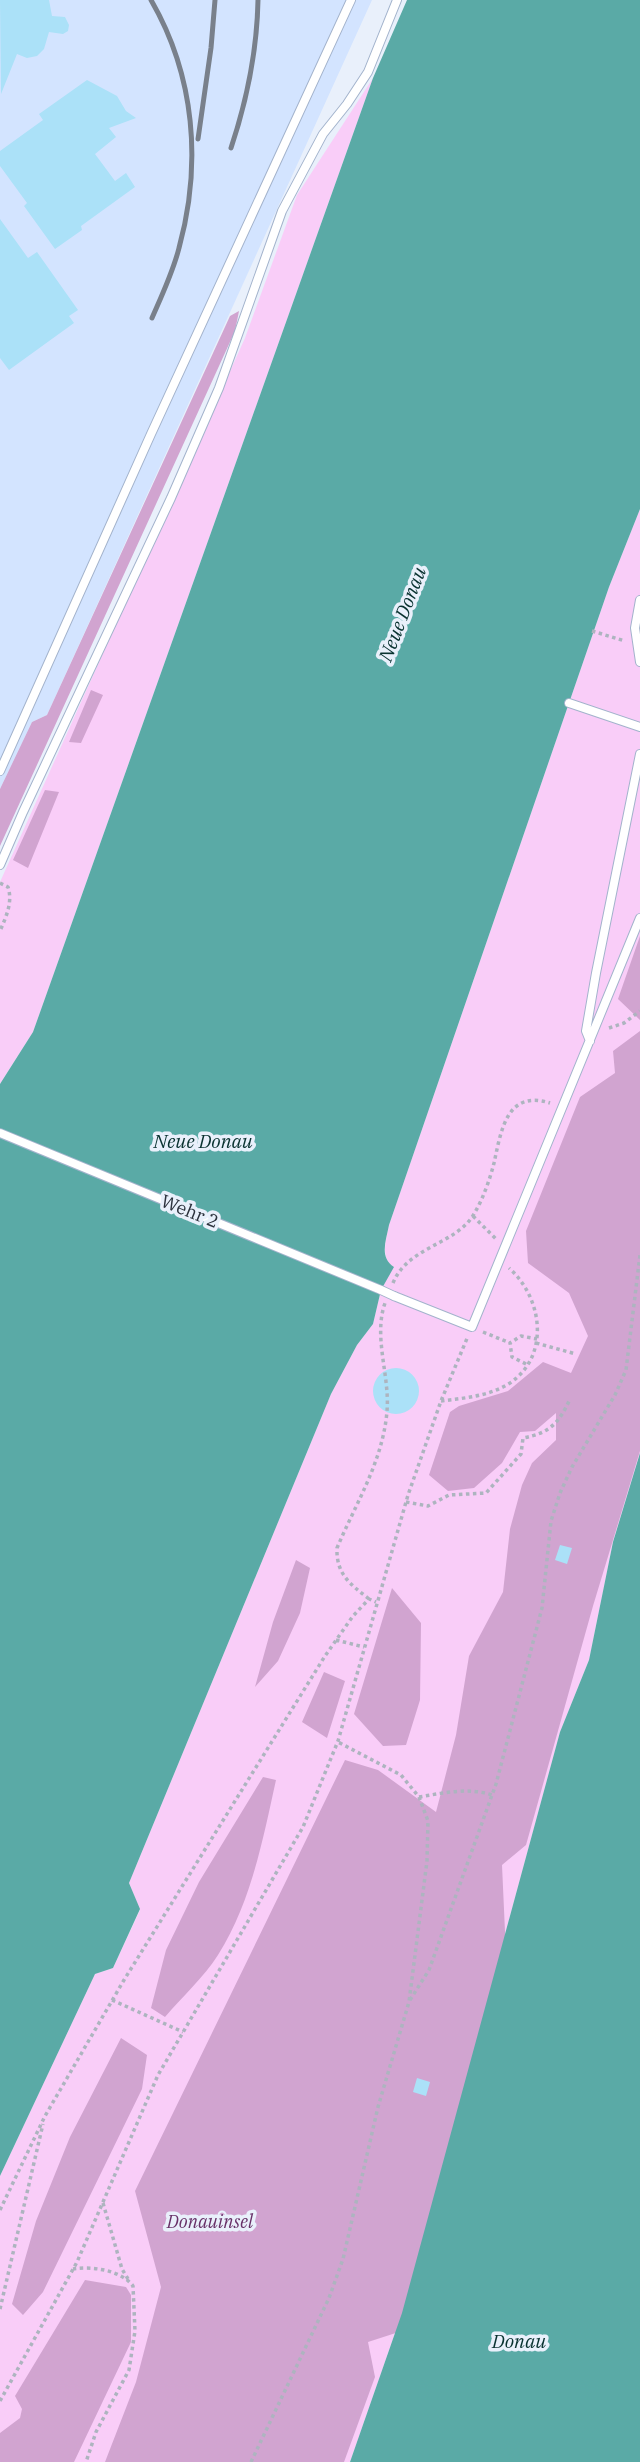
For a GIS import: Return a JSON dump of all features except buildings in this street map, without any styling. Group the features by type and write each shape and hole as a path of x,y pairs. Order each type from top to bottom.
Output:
{"lane":[{"path":"0,771 151,434 351,0"},
{"path":"0,865 214,400 282,211 323,134 368,72 397,0"},
{"path":"640,600 635,628 640,662"},
{"path":"569,703 640,727"},
{"path":"590,1041 586,1031 596,973 640,754"},
{"path":"472,1327 640,918"},
{"name":"Wehr 2","path":"0,1133 472,1327"}],"path":[{"path":"592,631 619,639"},
{"path":"0,883 8,887 10,895 10,903 0,931"},
{"path":"612,1027 624,1023 640,1011"},
{"path":"512,1110 524,1102 535,1100 562,1107"},
{"path":"473,1216 496,1240"},
{"path":"409,2002 429,1970 492,1795 542,1608 551,1521 560,1493 572,1467 615,1395 626,1370 640,1255"},
{"path":"441,1401 474,1397 510,1382 526,1364 537,1341 535,1307 528,1291 518,1276 500,1260"},
{"path":"0,2401 73,2269 158,2075 303,1827 338,1741 405,1502 441,1401 472,1327"},
{"path":"492,1336 510,1343"},
{"path":"510,1343 521,1336 576,1354"},
{"path":"510,1343 512,1357 526,1364"},
{"path":"405,1502 428,1506 449,1495 486,1493 521,1454 523,1438 542,1435 562,1416 570,1399"},
{"path":"347,1525 337,1548 340,1572 348,1582 376,1602"},
{"path":"0,2210 45,2116 112,2000 284,1720 336,1640 369,1599"},
{"path":"336,1640 363,1647"},
{"path":"251,2462 334,2285 378,2107 409,2002 427,1861 428,1821 419,1797 401,1775 338,1741"},
{"path":"419,1797 453,1791 492,1795"},
{"path":"112,2000 183,2032"},
{"path":"0,2309 45,2116"},
{"path":"86,2462 96,2432 129,2370 135,2330 133,2286 122,2269 103,2203"},
{"path":"73,2269 87,2266 129,2280"}],"shaded area":[{"path":"0,0 372,0 47,715 32,722 0,789"}],"green space":[{"path":"373,78 33,1032 0,1084 0,882 245,338 297,195"},
{"path":"239,311 235,331 0,846 0,789 32,722 47,715 230,316"},
{"name":"Donauinsel","path":"640,509 640,1453 613,1542 589,1660 560,1732 402,2313 350,2462 0,2462 0,2176 95,1974 113,1968 140,1910 129,1883 331,1394 357,1345 373,1324 381,1290 393,1267 385,1253 389,1225 609,587"},
{"path":"91,690 103,695 81,743 69,742"},
{"path":"45,790 59,792 28,868 13,860"},
{"path":"640,936 640,1020 618,999"},
{"path":"640,1031 640,1451 526,1845 502,1865 507,1976 405,2330 368,2342 375,2377 344,2462 105,2462 136,2382 161,2287 135,2191 345,1760 378,1770 436,1812 456,1735 469,1656 503,1592 510,1529 522,1485 532,1463 556,1440 556,1413 535,1431 520,1432 502,1463 474,1488 448,1491 429,1475 450,1412 459,1406 508,1391 543,1362 571,1373 588,1336 569,1293 528,1263 526,1231 580,1097 615,1073 613,1051"},
{"path":"296,1560 310,1568 300,1613 278,1661 255,1687 273,1622"},
{"path":"392,1588 421,1623 420,1700 406,1745 383,1746 354,1714"},
{"path":"324,1672 345,1681 327,1738 302,1722"},
{"path":"263,1777 276,1780 254,1870 239,1914 218,1955 165,2017 151,2008 166,1950 199,1882"},
{"path":"121,2038 147,2055 142,2089 43,2292 23,2315 12,2304 36,2221 70,2137"},
{"path":"85,2280 126,2287 131,2295 131,2342 74,2462 0,2462 0,2433 20,2418 22,2409 15,2396"}],"water":[{"name":"Neue Donau","path":"407,0 640,0 640,509 609,587 389,1225 385,1254 394,1267 381,1290 373,1324 357,1345 331,1394 129,1883 140,1909 113,1968 95,1974 0,2176 0,1084 33,1032 373,78"},
{"name":"Donau","path":"640,1453 640,2462 350,2462 402,2313 560,1732 589,1660 613,1542"}],"railway":[{"path":"151,0 177,59 190,121 192,153 191,184 179,248 152,318"},
{"path":"198,139 215,0"},
{"path":"231,148 250,75 258,0"}]}
